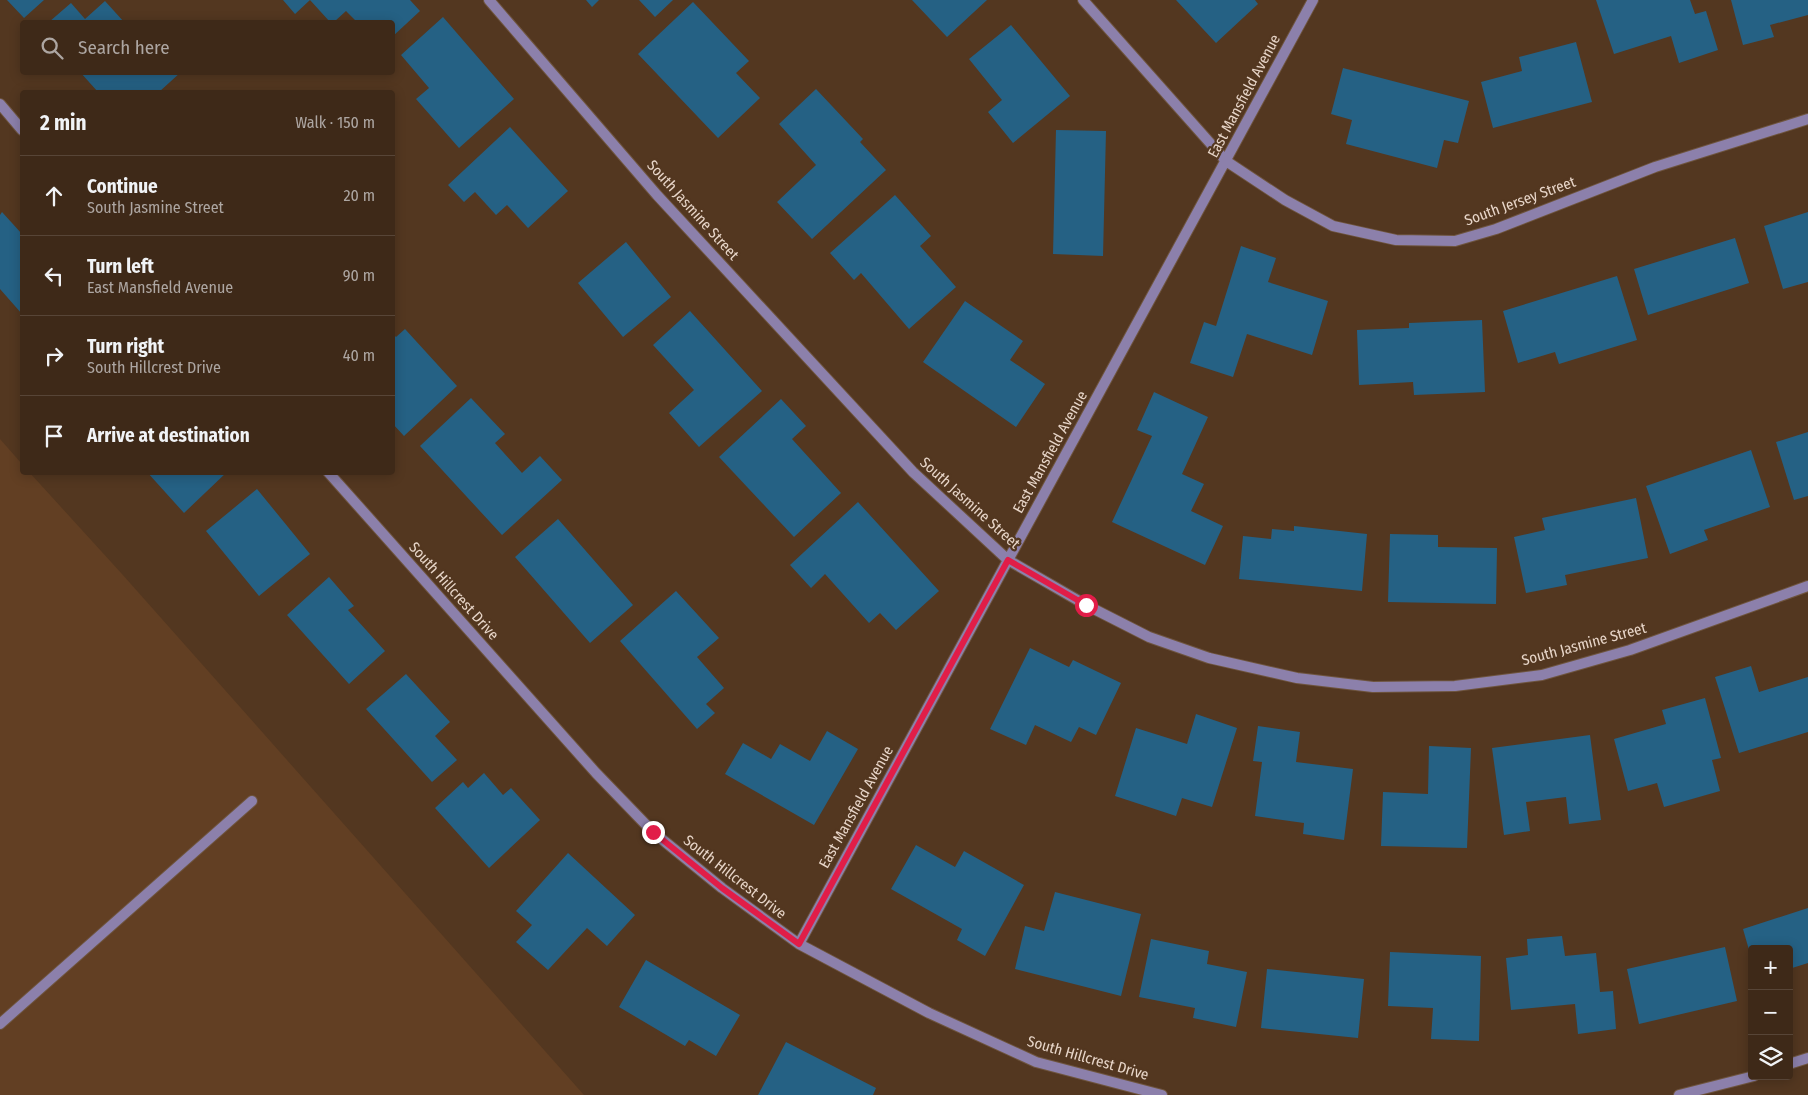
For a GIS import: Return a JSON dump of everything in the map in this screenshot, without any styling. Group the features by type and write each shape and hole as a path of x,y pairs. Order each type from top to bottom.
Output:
{"street":[{"name":"South Jasmine Street","path":"489,0 657,195 906,464 1008,560 1086,605 1149,637 1209,658 1297,678 1373,687 1455,686 1542,674 1630,650 1808,586"},
{"name":"South Jersey Street","path":"1083,0 1226,161 1285,200 1333,226 1396,240 1455,241 1496,229 1655,167 1808,119"},
{"name":"East Mansfield Avenue","path":"799,944 1313,0"},
{"path":"0,104 20,128"},
{"name":"South Hillcrest Drive","path":"331,475 590,766 653,832 722,888 799,944 929,1013 1036,1062 1145,1093 1162,1095"},
{"path":"0,1024 252,801"},
{"path":"1793,1063 1808,1058"},
{"path":"1679,1095 1748,1078"}],"shaded area":[{"path":"0,439 20,462 20,475 32,475 122,574 584,1095 0,1095"}],"building":[{"path":"7,0 44,0 24,18"},
{"path":"283,0 310,0 295,14"},
{"path":"310,0 410,0 420,11 395,34 395,20 355,20 346,11 336,20 328,20"},
{"path":"586,0 599,0 592,7"},
{"path":"639,0 673,0 655,17"},
{"path":"912,0 987,0 947,37"},
{"path":"1176,0 1255,0 1258,4 1216,43"},
{"path":"1596,0 1690,0 1695,14 1706,11 1718,50 1679,63 1671,36 1614,54"},
{"path":"1731,0 1808,0 1808,15 1770,25 1774,37 1743,45"},
{"path":"105,1 122,20 51,20 71,3 85,19"},
{"path":"693,2 749,61 736,73 760,98 718,138 638,54"},
{"path":"443,17 514,99 459,148 416,99 429,88 401,55"},
{"path":"1011,25 1070,96 1013,143 988,112 1002,100 969,59"},
{"path":"1576,42 1592,102 1493,128 1481,82 1522,71 1519,57"},
{"path":"1343,68 1469,101 1458,143 1444,140 1437,168 1346,144 1352,120 1331,114"},
{"path":"83,75 178,75 161,90 96,90"},
{"path":"816,89 863,139 860,142 886,170 812,239 777,202 816,165 779,124"},
{"path":"510,127 568,191 528,228 507,205 496,215 475,192 464,202 448,185"},
{"path":"1056,130 1106,131 1103,256 1053,254"},
{"path":"895,195 931,236 920,246 956,287 909,329 861,273 854,280 830,253"},
{"path":"2,212 20,232 20,312 0,289 0,215"},
{"path":"1808,212 1808,282 1783,289 1764,226"},
{"path":"1735,238 1749,283 1648,315 1634,269"},
{"path":"626,242 671,297 623,337 578,283"},
{"path":"1241,246 1276,258 1268,282 1328,301 1312,355 1247,334 1233,377 1190,363 1204,322 1216,326"},
{"path":"1617,276 1637,340 1559,364 1555,352 1518,363 1503,311"},
{"path":"965,301 1023,341 1010,360 1045,384 1016,427 923,362"},
{"path":"690,311 762,391 699,447 669,413 694,390 653,345"},
{"path":"1482,320 1485,392 1414,395 1413,382 1359,385 1357,330 1409,328 1409,323"},
{"path":"405,329 457,386 404,436 395,426 396,337"},
{"path":"1154,392 1208,417 1182,474 1204,484 1191,511 1223,526 1205,565 1112,522 1152,436 1137,430"},
{"path":"471,398 505,434 495,443 522,473 540,456 562,480 502,535 420,446"},
{"path":"781,399 806,426 792,439 841,493 794,537 719,457"},
{"path":"1808,432 1808,496 1794,500 1776,442"},
{"path":"1751,450 1770,507 1704,530 1708,540 1670,554 1646,486"},
{"path":"150,475 224,475 184,513"},
{"path":"257,489 310,554 259,596 206,531"},
{"path":"1636,498 1648,558 1565,575 1567,585 1526,593 1514,537 1545,530 1542,518"},
{"path":"858,502 939,591 896,630 880,613 869,623 825,574 811,588 790,565"},
{"path":"558,519 633,605 590,643 515,557"},
{"path":"1294,526 1367,534 1362,591 1239,579 1243,536 1271,539 1272,529 1294,531"},
{"path":"1390,534 1438,535 1438,547 1497,548 1496,604 1388,602"},
{"path":"329,577 354,606 348,610 385,651 349,684 287,615"},
{"path":"676,591 719,638 697,657 724,688 706,704 715,713 697,729 620,641"},
{"path":"1030,648 1069,667 1073,660 1121,683 1096,735 1079,727 1071,742 1035,725 1026,745 990,729"},
{"path":"1751,666 1759,692 1808,677 1808,732 1739,753 1715,677"},
{"path":"406,674 450,722 435,736 457,760 432,782 366,709"},
{"path":"1705,698 1721,758 1712,760 1720,791 1664,807 1657,783 1628,791 1614,739 1666,724 1662,710"},
{"path":"1196,714 1237,728 1212,807 1182,798 1176,816 1115,796 1136,728 1187,744"},
{"path":"1258,726 1300,732 1296,762 1353,769 1344,840 1303,834 1304,823 1255,816 1262,762 1253,761"},
{"path":"827,731 858,749 814,825 725,774 743,743 771,759 780,744 810,761"},
{"path":"1590,735 1601,820 1569,824 1566,797 1526,802 1530,831 1504,835 1492,748"},
{"path":"1429,746 1471,748 1467,848 1381,846 1383,792 1428,794"},
{"path":"484,773 503,795 511,788 540,820 489,868 435,808 463,782 468,788"},
{"path":"916,845 955,867 964,851 1024,885 985,956 957,940 962,929 891,889"},
{"path":"568,853 635,915 607,946 587,928 548,970 516,942 532,925 516,911"},
{"path":"1055,892 1141,914 1121,996 1015,969 1025,926 1044,931"},
{"path":"1808,908 1808,963 1793,968 1793,945 1748,946 1743,929"},
{"path":"1562,936 1565,956 1596,953 1600,992 1613,991 1616,1029 1578,1034 1575,1004 1511,1010 1506,958 1528,955 1527,939"},
{"path":"1151,939 1209,951 1207,964 1247,972 1236,1027 1193,1018 1195,1008 1139,997"},
{"path":"1725,947 1737,1001 1639,1024 1627,969"},
{"path":"1390,952 1481,956 1479,1041 1431,1039 1433,1008 1388,1006"},
{"path":"646,960 740,1015 716,1056 689,1040 685,1046 619,1007"},
{"path":"1267,969 1364,979 1358,1038 1261,1028"},
{"path":"786,1042 876,1088 873,1095 758,1095"}],"route":[{"path":"653,832 722,888 799,944 1008,560 1086,605"}]}
